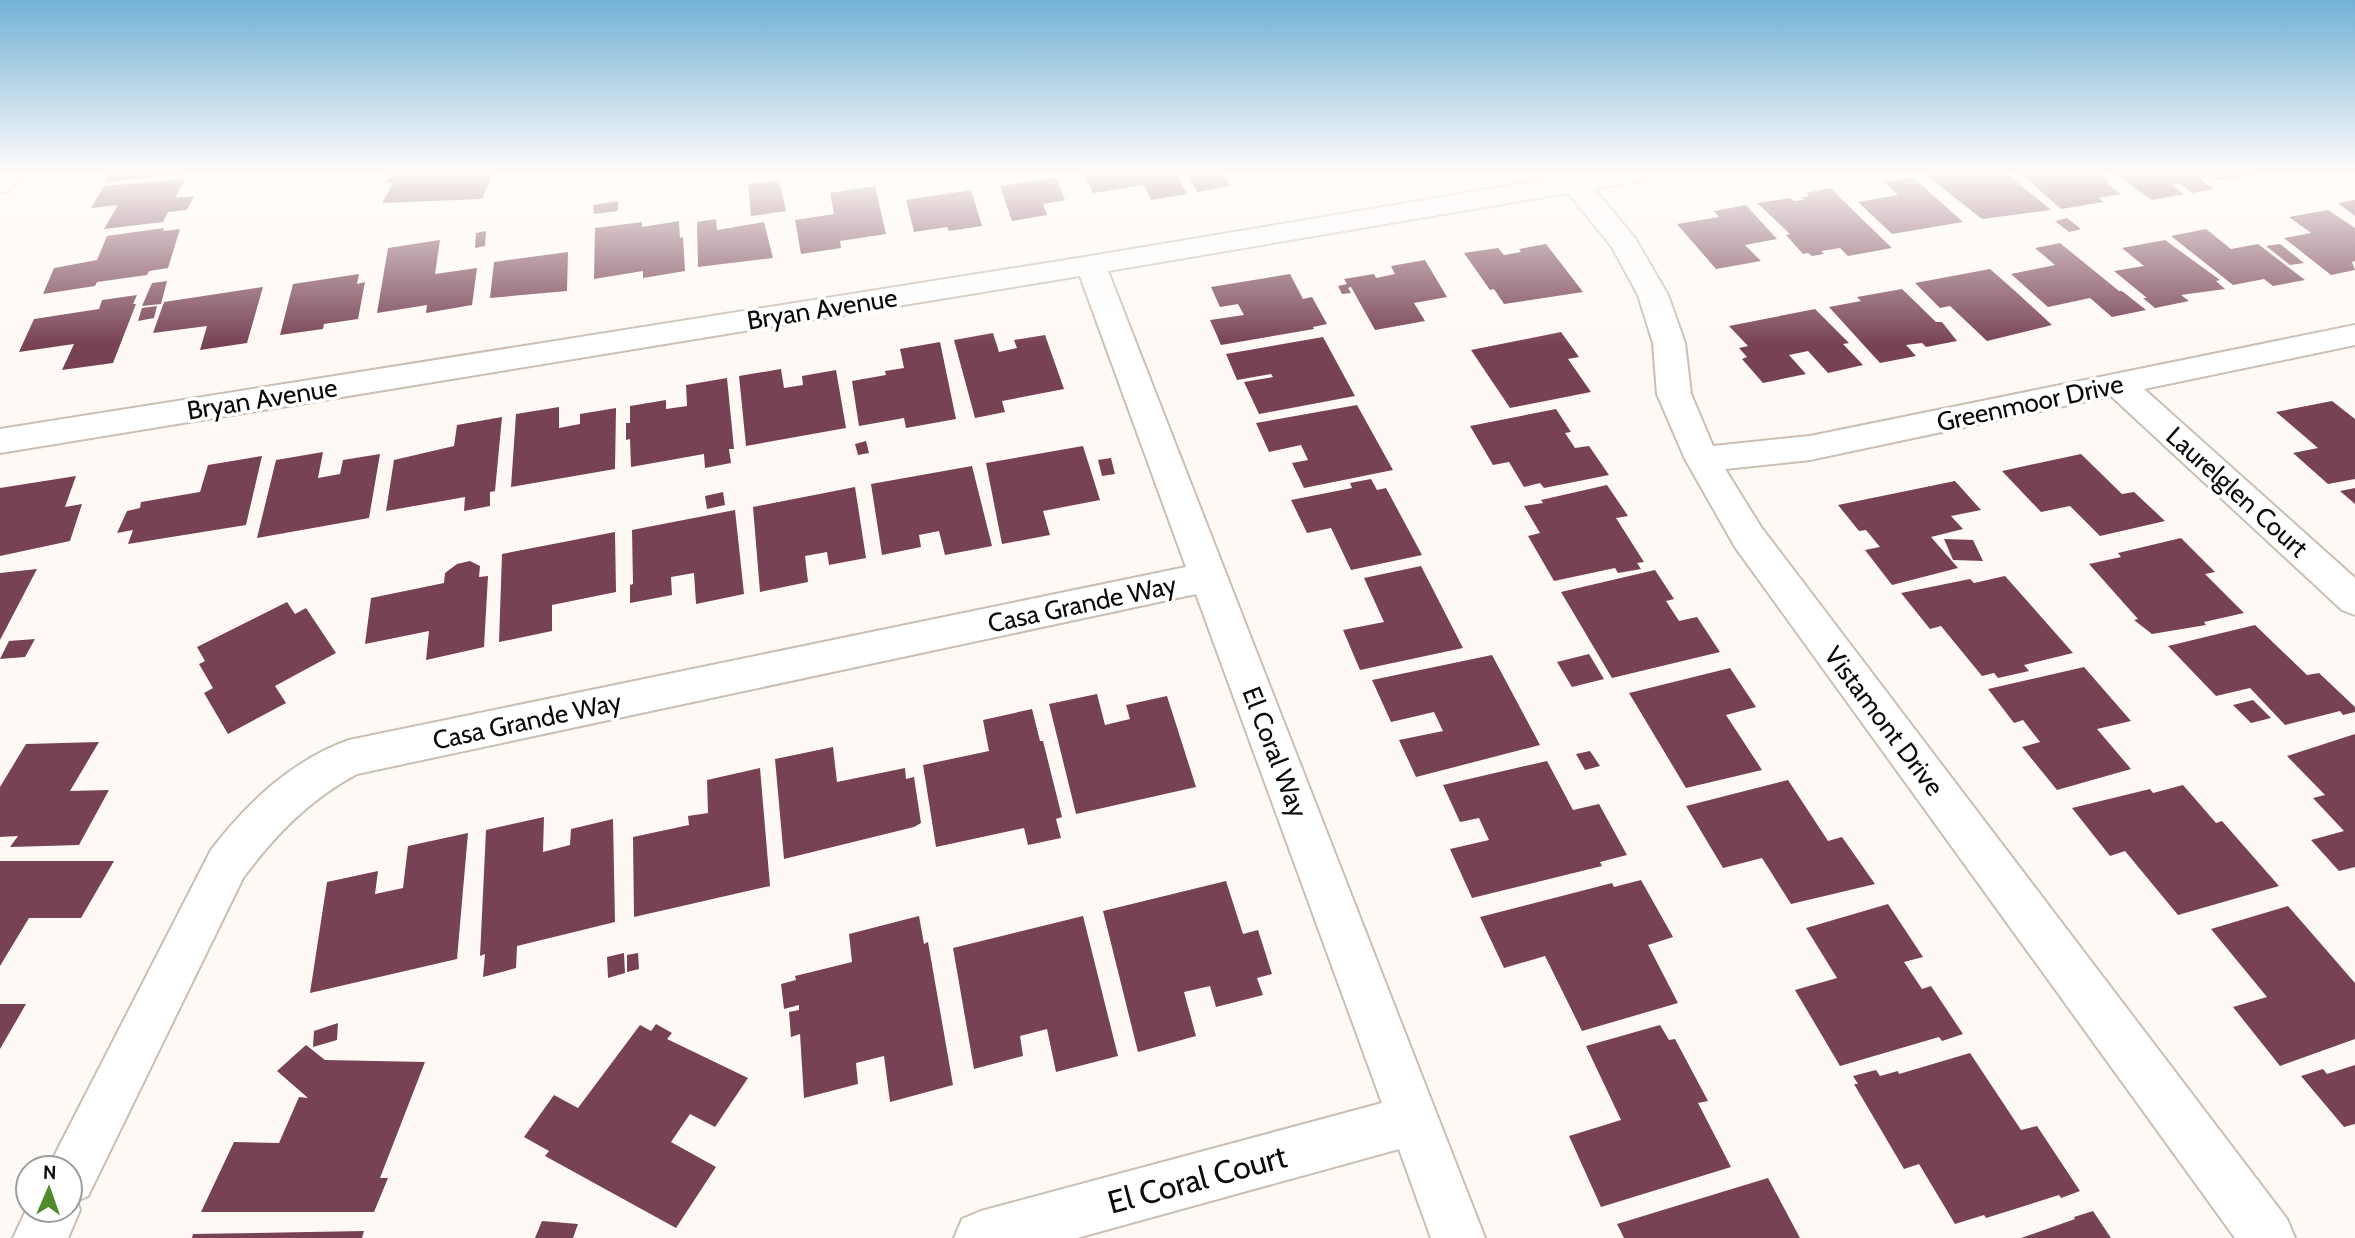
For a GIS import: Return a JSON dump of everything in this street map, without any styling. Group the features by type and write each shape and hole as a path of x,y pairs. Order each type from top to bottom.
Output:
{"street":[{"name":"Bryan Avenue","path":"0,441 1091,265 1285,230"},
{"name":"Vistamont Drive","path":"1613,230 1625,244 1653,295 1669,343 1674,394 1702,459 1748,537 2268,1238"},
{"name":"El Coral Way","path":"1091,265 1458,1238"},
{"name":"Greenmoor Drive","path":"1702,459 1810,449 2355,335"},
{"name":"Laurelglen Court","path":"2118,384 2355,600"},
{"name":"Casa Grande Way","path":"82,1154 227,864 251,831 279,802 322,771 349,758 1158,589 1209,576"},
{"name":"El Coral Court","path":"981,1238 1412,1120"}],"building":[{"path":"151,230 180,230 168,268 149,271 147,275 97,282 95,286 43,294 54,268 97,260 107,236"},
{"path":"595,230 680,230 680,238 683,237 685,271 643,278 643,271 594,279"},
{"path":"697,230 766,230 773,258 698,267"},
{"path":"797,230 885,230 886,234 840,241 841,248 801,254"},
{"path":"1682,230 1769,230 1777,239 1745,245 1761,261 1716,269"},
{"path":"1786,230 1873,230 1892,248 1848,256 1840,248 1821,251 1824,254 1812,256 1803,254 1786,235 1790,234"},
{"path":"1888,230 1917,230 1892,234"},
{"path":"2207,230 2231,249 2258,244 2305,280 2273,286 2264,279 2233,285 2171,236"},
{"path":"2307,230 2355,230 2355,261 2352,262 2355,270 2331,275 2284,238 2311,233"},
{"path":"486,231 485,246 475,248 476,233"},
{"path":"440,240 435,274 477,268 472,305 426,313 427,305 377,313 388,248"},
{"path":"2165,240 2220,280 2216,281 2225,289 2181,295 2189,301 2155,308 2114,271 2144,266 2122,248"},
{"path":"2060,243 2146,310 2112,317 2090,298 2048,307 2011,274 2055,265 2035,248"},
{"path":"1546,244 1583,292 1504,304 1494,289 1490,290 1464,253 1498,248 1504,255"},
{"path":"2280,244 2304,263 2290,265 2266,246"},
{"path":"568,252 567,291 490,298 494,262"},
{"path":"1425,260 1447,297 1414,303 1425,321 1375,330 1351,287 1348,288 1351,293 1342,294 1338,286 1347,284 1344,279 1374,274 1376,278 1395,274 1391,266"},
{"path":"1990,269 2052,325 1987,341 1950,306 1940,308 1915,283"},
{"path":"359,274 357,284 365,282 358,319 324,324 323,329 280,335 293,284"},
{"path":"1290,274 1303,299 1312,297 1327,324 1313,327 1314,329 1221,345 1210,320 1244,315 1238,304 1220,307 1211,287"},
{"path":"167,281 161,304 142,306 152,283"},
{"path":"263,287 247,343 200,350 207,326 153,333 164,302"},
{"path":"1902,289 1936,322 1942,322 1957,341 1926,347 1922,343 1906,345 1916,356 1880,363 1829,307 1861,301 1857,297"},
{"path":"137,295 113,363 62,370 74,344 19,352 34,319 99,309 102,300"},
{"path":"157,306 154,318 138,321 142,308"},
{"path":"1815,309 1849,343 1843,344 1863,365 1828,373 1808,351 1789,355 1806,374 1763,383 1742,359 1747,357 1739,348 1748,346 1729,326"},
{"path":"1561,332 1579,357 1568,359 1591,392 1510,408 1471,350"},
{"path":"993,333 999,352 1017,348 1014,340 1045,335 1064,389 1002,401 1005,412 975,418 954,340"},
{"path":"1323,337 1355,396 1259,414 1244,382 1273,377 1271,374 1237,380 1226,354"},
{"path":"940,342 956,419 906,428 904,418 859,426 852,381 886,375 885,371 904,368 900,349"},
{"path":"781,369 784,388 803,385 802,376 836,370 846,428 746,446 739,376"},
{"path":"727,378 734,449 729,449 731,463 705,468 704,454 631,467 630,439 626,440 630,406 666,400 666,409 687,406 686,385"},
{"path":"2332,401 2355,419 2355,479 2328,484 2293,453 2318,448 2276,412"},
{"path":"1357,405 1393,470 1304,488 1292,463 1308,460 1301,445 1269,452 1256,423"},
{"path":"559,407 559,428 580,424 580,414 616,408 615,469 511,487 516,414"},
{"path":"1556,409 1571,432 1565,433 1575,448 1589,446 1609,475 1544,488 1540,483 1524,487 1509,462 1493,465 1470,426"},
{"path":"502,417 495,491 490,492 490,506 464,511 465,497 386,511 394,460 454,446 457,425"},
{"path":"866,441 869,453 858,455 855,444"},
{"path":"1083,446 1100,500 1043,511 1050,535 1002,544 986,463"},
{"path":"323,452 318,478 340,474 343,460 380,454 369,518 257,538 276,460"},
{"path":"2081,454 2122,494 2134,492 2165,521 2100,536 2070,506 2041,512 2002,471"},
{"path":"262,456 246,525 128,544 133,530 117,533 127,511 140,508 141,502 200,492 208,465"},
{"path":"1111,458 1115,474 1102,476 1098,460"},
{"path":"972,466 992,546 945,555 939,531 919,535 921,547 882,555 871,484"},
{"path":"76,476 65,507 82,504 70,541 0,556 0,488"},
{"path":"1371,479 1377,490 1386,488 1422,555 1351,570 1331,528 1307,533 1291,500 1352,488 1350,483"},
{"path":"1955,481 1981,510 1951,516 1963,529 1931,537 1958,568 1892,585 1865,550 1880,547 1866,530 1859,531 1838,505"},
{"path":"1607,485 1628,516 1616,518 1644,562 1637,563 1641,569 1618,573 1615,568 1554,581 1528,536 1540,533 1524,506"},
{"path":"855,487 866,558 829,565 827,552 805,556 808,582 760,592 753,507"},
{"path":"2355,488 2355,504 2340,491"},
{"path":"723,492 725,505 707,509 705,496"},
{"path":"735,510 744,594 696,604 694,573 671,577 672,595 630,603 630,585 633,584 632,530"},
{"path":"615,532 616,592 552,605 552,631 499,642 502,554"},
{"path":"2181,538 2215,572 2205,574 2244,613 2204,622 2206,625 2152,634 2134,620 2138,619 2089,564 2121,557 2118,553"},
{"path":"1944,539 1973,540 1983,561 1953,560"},
{"path":"470,561 480,566 479,577 488,576 484,647 426,660 429,631 365,644 371,598 444,583 445,573 457,564"},
{"path":"1421,566 1463,648 1360,670 1343,630 1384,622 1364,578"},
{"path":"37,569 0,640 0,573"},
{"path":"1655,570 1674,599 1666,601 1679,621 1697,617 1720,652 1612,678 1561,592"},
{"path":"2005,576 2073,653 2024,665 2029,671 1998,678 1994,673 1982,676 1941,626 1930,629 1901,593 1970,579 1974,583"},
{"path":"287,602 295,614 306,608 336,653 275,686 286,703 228,734 204,693 213,688 199,664 205,661 197,647"},
{"path":"2255,625 2307,675 2319,673 2355,707 2355,712 2343,715 2340,711 2285,725 2250,688 2216,696 2168,646"},
{"path":"35,639 25,657 0,659 9,641"},
{"path":"1589,654 1604,679 1572,687 1557,662"},
{"path":"1492,655 1540,745 1416,777 1399,740 1443,731 1434,712 1391,722 1372,680"},
{"path":"2084,667 2131,721 2097,729 2131,769 2057,790 2022,747 2040,742 2023,720 2014,723 1988,689"},
{"path":"1730,668 1756,707 1726,715 1762,770 1686,788 1629,693"},
{"path":"1097,694 1105,725 1130,719 1126,705 1167,696 1196,787 1076,814 1049,704"},
{"path":"2253,700 2271,718 2251,723 2233,705"},
{"path":"1032,709 1062,817 1056,819 1061,838 1028,845 1024,828 936,847 923,765 989,751 983,720"},
{"path":"2355,734 2355,867 2339,871 2311,840 2344,831 2313,798 2325,795 2287,756"},
{"path":"99,742 70,791 109,790 79,845 10,847 18,836 0,837 0,787 26,744"},
{"path":"833,747 837,782 905,768 906,779 914,777 921,823 784,859 775,759"},
{"path":"1590,751 1600,766 1585,770 1576,754"},
{"path":"1547,761 1573,810 1599,804 1627,855 1600,862 1602,866 1472,898 1450,849 1489,840 1479,818 1460,822 1443,785"},
{"path":"760,768 770,886 634,917 633,837 689,825 688,816 708,813 707,780"},
{"path":"1788,780 1828,841 1842,837 1875,884 1791,904 1762,858 1723,868 1686,806"},
{"path":"2183,785 2216,823 2222,821 2279,886 2178,915 2125,851 2110,856 2072,808 2150,789 2153,793"},
{"path":"544,817 543,852 570,845 571,829 613,819 615,922 517,946 516,968 483,977 485,954 480,956 486,830"},
{"path":"468,833 457,959 310,993 327,882 378,871 375,894 403,888 408,846"},
{"path":"0,861 114,861 81,918 29,918 0,966"},
{"path":"1641,880 1673,937 1648,945 1678,1003 1582,1031 1545,956 1504,968 1480,917 1612,883 1614,887"},
{"path":"1226,881 1243,934 1258,930 1272,974 1257,978 1263,995 1216,1007 1210,986 1184,992 1196,1036 1138,1052 1103,911"},
{"path":"1888,904 1923,957 1904,962 1922,989 1931,986 1963,1034 1942,1041 1939,1037 1840,1066 1795,990 1837,978 1806,928"},
{"path":"2288,906 2355,983 2355,1039 2280,1066 2233,1007 2267,997 2211,929"},
{"path":"919,916 924,944 928,942 953,1085 890,1102 884,1056 856,1063 858,1084 804,1098 800,1034 791,1037 789,1012 799,1010 799,1005 784,1009 781,984 796,980 795,976 852,962 849,934"},
{"path":"1083,916 1118,1056 1056,1072 1047,1029 1020,1036 1023,1056 974,1069 953,948"},
{"path":"624,953 625,973 608,978 607,957"},
{"path":"638,953 639,969 627,972 627,955"},
{"path":"0,1004 26,1004 0,1049"},
{"path":"338,1023 337,1040 313,1047 314,1031"},
{"path":"656,1024 672,1033 667,1039 748,1078 715,1127 690,1114 671,1142 716,1167 676,1228 545,1156 549,1151 524,1137 554,1095 578,1108 640,1025 651,1031"},
{"path":"1660,1025 1669,1040 1675,1039 1708,1101 1698,1103 1731,1167 1601,1207 1569,1136 1621,1120 1586,1046"},
{"path":"306,1045 325,1060 425,1062 380,1178 388,1178 374,1212 201,1212 234,1142 279,1143 299,1097 308,1098 277,1071"},
{"path":"1970,1053 2021,1130 2037,1126 2080,1191 1986,1218 1984,1215 1955,1224 1919,1164 1904,1169 1854,1084 1858,1084 1853,1076 1876,1070 1880,1076 1898,1071 1899,1074"},
{"path":"2355,1065 2355,1124 2344,1127 2301,1076 2323,1069 2327,1074"},
{"path":"1768,1178 1800,1238 1624,1238 1617,1224"},
{"path":"2093,1211 2111,1238 2021,1238 2075,1219 2074,1217"},
{"path":"542,1221 578,1224 573,1238 535,1238"},
{"path":"364,1231 362,1238 192,1238 193,1234"}]}
